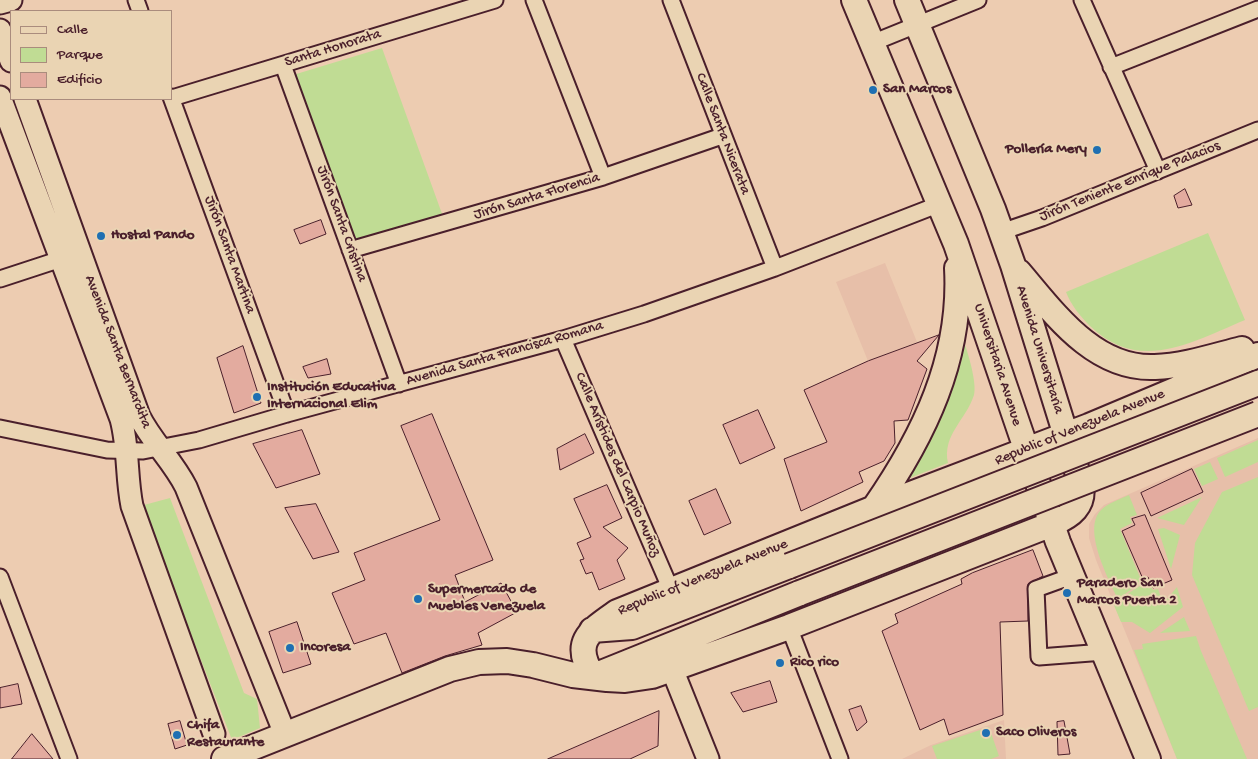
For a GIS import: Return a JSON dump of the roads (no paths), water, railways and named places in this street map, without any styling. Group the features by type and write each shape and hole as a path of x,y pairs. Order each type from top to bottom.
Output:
{"main road":[{"path":"0,3 11,0"},
{"name":"Universitaria Avenue","path":"854,0 956,244 1025,450 1052,524 1148,759"},
{"path":"907,0 1014,265 1065,325 1092,347 1118,361 1142,367 1166,366 1258,345"},
{"path":"0,30 10,58"},
{"name":"Avenida Santa Bernardita","path":"0,97 7,138 61,259 121,419 128,451 128,489 132,506 214,734"},
{"name":"Avenida Santa Bernardita","path":"25,100 140,416 148,435 179,474 186,487 285,734"},
{"path":"874,508 919,438 944,378 954,335 959,292 956,244"},
{"name":"Avenida Universitaria","path":"1014,265 1082,492 1075,510 1052,524"},
{"name":"Republic of Venezuela Avenue","path":"591,630 617,612 874,508 1066,435 1258,355"},
{"name":"Republic of Venezuela Avenue","path":"591,630 632,626 1258,383"},
{"path":"593,676 1258,414"},
{"path":"224,759 450,669 479,662 519,662 573,675 625,680 652,676 789,627 1052,524"},
{"path":"591,630 584,640 583,649 588,668 593,676"},
{"path":"672,669 708,759"}],"street":[{"name":"Santa Honorata","path":"172,97 495,0"},
{"path":"534,0 603,177"},
{"name":"Calle Santa Nicerata","path":"671,0 722,136 775,268"},
{"path":"872,43 978,0"},
{"path":"1082,0 1158,171"},
{"path":"1111,67 1258,9"},
{"name":"Jirón Santa Cristina","path":"283,65 399,384"},
{"name":"Jirón Santa Martina","path":"172,100 287,414"},
{"name":"Jirón Teniente Enrique Palacios","path":"1001,232 1042,218 1258,130"},
{"name":"Jirón Santa Florencia","path":"350,250 603,177 722,136"},
{"name":"Avenida Santa Francisca Romana","path":"0,428 107,450 159,449 200,440 287,414 563,340 775,268 940,204"},
{"path":"0,279 61,259"},
{"name":"Calle Arístides del Carpio Muñoz","path":"563,340 671,590"},
{"path":"1072,576 1036,589 1039,657 1104,652"},
{"path":"0,577 69,759"},
{"path":"789,627 840,759"}],"place":[{"name":"San Marcos","path":"873,90"},
{"name":"Pollería Mery","path":"1097,150"},
{"name":"Hostal Pando","path":"101,236"},
{"name":"Institución Educativa Internacional Elim","path":"257,397"},
{"name":"Paradero San Marcos Puerta 2","path":"1067,593"},
{"name":"Supermercado de Muebles Venezuela","path":"418,599"},
{"name":"Incoresa","path":"290,648"},
{"name":"Rico rico","path":"780,663"},
{"name":"Saco Oliveros","path":"986,733"},
{"name":"Chifa Restaurante","path":"177,735"}]}
